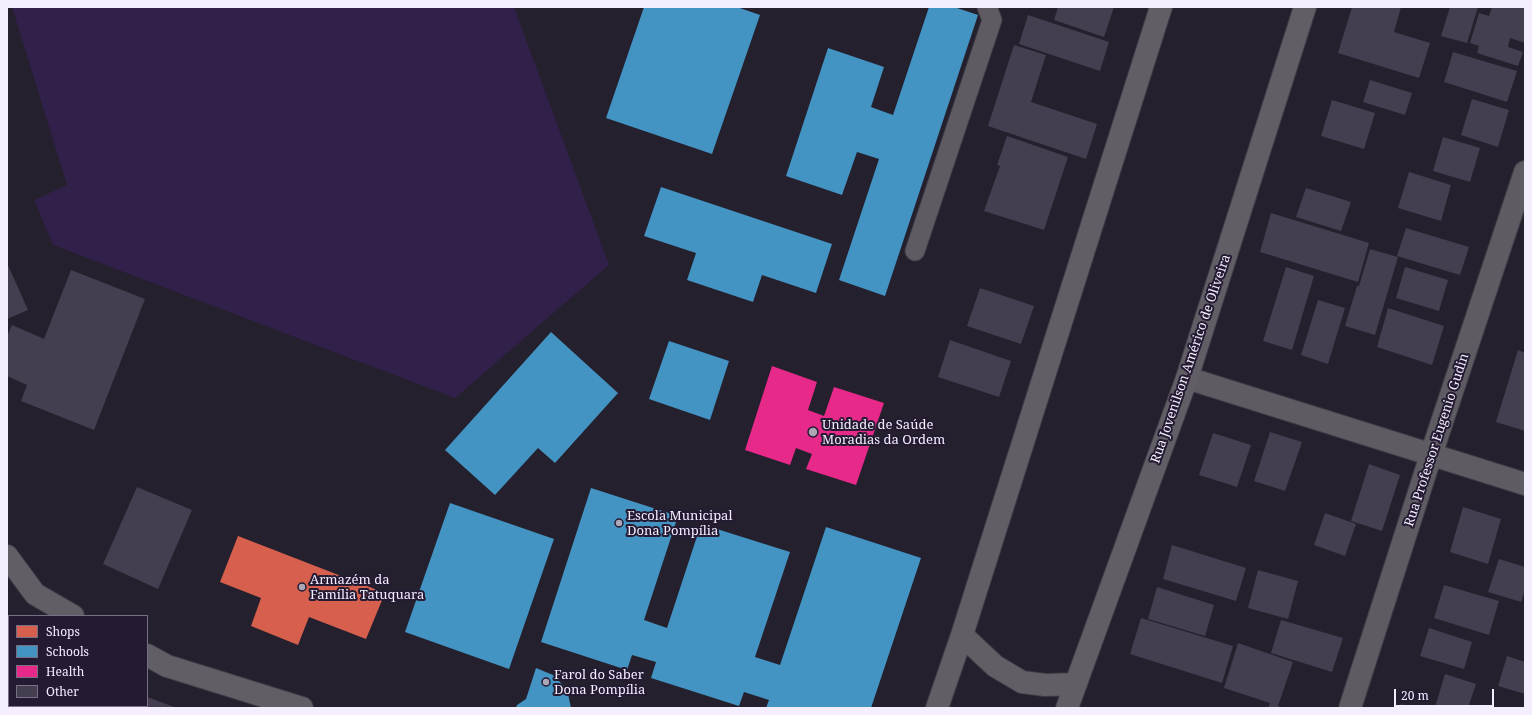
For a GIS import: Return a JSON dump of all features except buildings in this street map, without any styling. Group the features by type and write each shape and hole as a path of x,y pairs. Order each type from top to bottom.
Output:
{"main road":[{"path":"937,708 962,635 1161,7"},
{"name":"Rua Jovenilson Américo de Oliveira","path":"1067,708 1187,378 1305,7"},
{"path":"7,556 35,594 71,615"},
{"path":"962,635 995,666 1022,682 1045,685 1076,684"},
{"path":"148,656 167,666 302,708"}],"street":[{"name":"Rua Professor Eugenio Gudin","path":"1350,708 1431,455 1525,172"},
{"path":"1187,378 1525,484"}],"lane":[{"path":"915,251 992,20 987,7"}],"shaded area":[{"path":"12,7 514,7 609,265 455,398 53,245 34,200 67,185"}],"place":[{"name":"Unidade de Saúde Moradias da Ordem","path":"813,432"},
{"name":"Escola Municipal Dona Pompília","path":"619,523"},
{"name":"Armazém da Família Tatuquara","path":"302,587"},
{"name":"Farol do Saber Dona Pompília","path":"546,682"}]}
